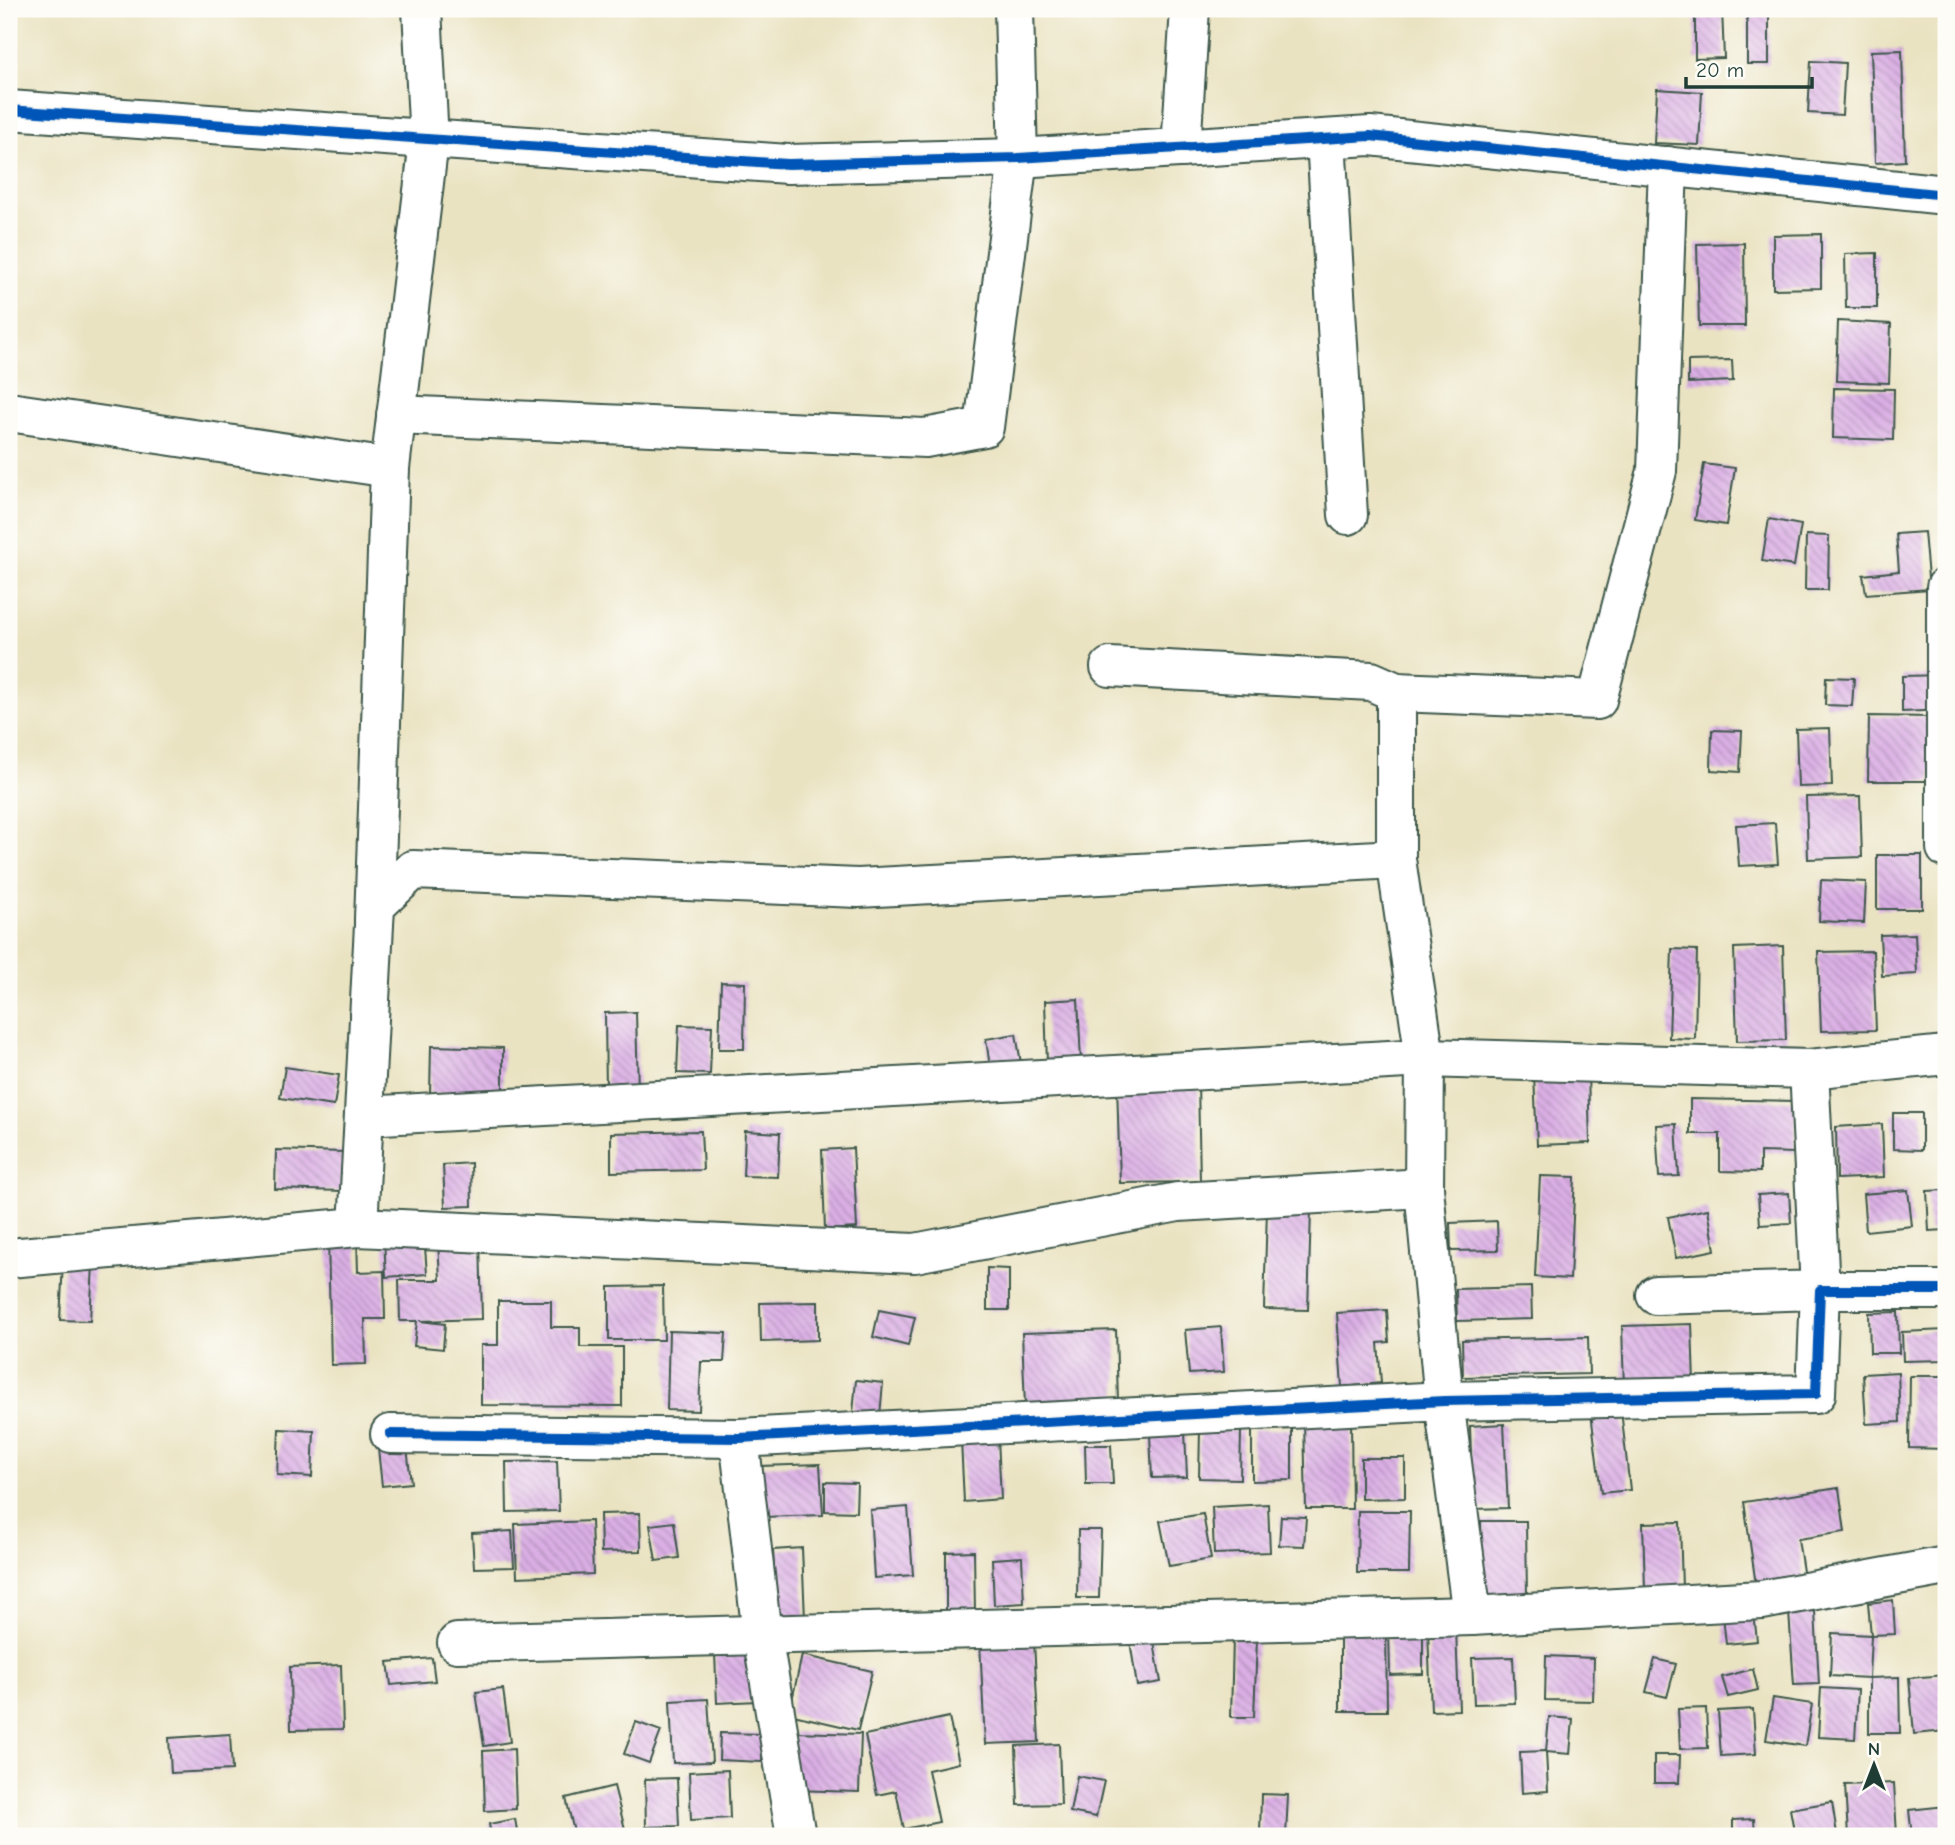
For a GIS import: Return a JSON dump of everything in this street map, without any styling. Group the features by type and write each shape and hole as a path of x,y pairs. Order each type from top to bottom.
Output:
{"street":[{"path":"374,924 390,468 429,141 422,9"},
{"path":"396,415 925,438 985,426 1018,158 1014,9"},
{"path":"1181,148 1190,9"},
{"path":"9,110 429,141 788,163 1018,158 1370,136 1946,195"},
{"path":"1326,139 1348,515"},
{"path":"1110,667 1371,681 1396,692 1597,700 1657,471 1668,166"},
{"path":"9,412 390,468"},
{"path":"1946,587 1946,848"},
{"path":"1396,692 1396,859 1425,1058 1424,1188 1444,1401 1472,1616"},
{"path":"358,1227 375,906 413,870 858,888 1396,859"},
{"path":"364,1116 1425,1058 1809,1069 1946,1055"},
{"path":"390,1434 740,1438 1444,1401 1816,1394 1820,1290 1809,1069"},
{"path":"9,1258 358,1227 915,1253 1178,1202 1424,1188"},
{"path":"1656,1295 1820,1290 1946,1290"},
{"path":"740,1438 762,1635 796,1836"},
{"path":"457,1643 1472,1616 1762,1600 1946,1566"}],"building":[{"path":"1695,9 1722,9 1724,58 1695,59"},
{"path":"1747,13 1769,13 1769,64 1747,64"},
{"path":"1902,50 1905,161 1875,163 1871,51"},
{"path":"1811,61 1845,63 1842,115 1808,113"},
{"path":"1657,89 1702,92 1699,145 1654,143"},
{"path":"1821,234 1821,288 1773,289 1773,235"},
{"path":"1744,243 1745,326 1699,326 1697,244"},
{"path":"1877,253 1877,308 1846,308 1845,254"},
{"path":"1838,321 1891,324 1889,383 1836,381"},
{"path":"1732,360 1733,381 1688,383 1688,361"},
{"path":"1834,388 1894,389 1893,440 1833,438"},
{"path":"1704,464 1735,468 1726,525 1695,520"},
{"path":"1769,519 1801,525 1794,566 1762,561"},
{"path":"1924,532 1929,589 1866,594 1863,575 1899,571 1896,534"},
{"path":"1806,535 1829,536 1828,590 1805,590"},
{"path":"1944,675 1944,710 1902,712 1902,676"},
{"path":"1826,677 1854,678 1852,706 1825,705"},
{"path":"1869,716 1931,717 1931,781 1868,781"},
{"path":"1830,728 1832,786 1798,787 1796,729"},
{"path":"1712,730 1742,731 1740,772 1711,770"},
{"path":"1860,796 1862,857 1808,859 1806,797"},
{"path":"1775,823 1778,864 1739,866 1736,825"},
{"path":"1877,855 1922,855 1922,909 1877,909"},
{"path":"1821,880 1866,882 1864,923 1819,921"},
{"path":"1915,934 1917,974 1882,976 1880,935"},
{"path":"1783,946 1786,1040 1737,1041 1734,948"},
{"path":"1672,949 1697,950 1695,1039 1669,1038"},
{"path":"1873,951 1876,1030 1821,1031 1818,952"},
{"path":"721,982 745,983 744,1049 719,1049"},
{"path":"1078,999 1081,1062 1047,1063 1045,1001"},
{"path":"636,1012 638,1091 606,1091 605,1013"},
{"path":"679,1025 712,1026 710,1074 677,1073"},
{"path":"1016,1034 1021,1063 990,1067 986,1039"},
{"path":"431,1046 503,1048 503,1095 430,1094"},
{"path":"285,1067 339,1075 334,1106 280,1098"},
{"path":"1588,1072 1590,1143 1537,1145 1534,1074"},
{"path":"1198,1081 1200,1182 1120,1183 1117,1083"},
{"path":"1690,1099 1796,1101 1795,1153 1760,1152 1760,1172 1720,1171 1720,1134 1690,1134"},
{"path":"1893,1113 1922,1113 1922,1150 1893,1149"},
{"path":"1676,1124 1679,1176 1659,1177 1656,1125"},
{"path":"1882,1124 1884,1177 1837,1179 1836,1127"},
{"path":"701,1131 703,1170 611,1172 611,1133"},
{"path":"745,1131 780,1133 778,1177 743,1176"},
{"path":"853,1148 857,1228 825,1230 822,1150"},
{"path":"276,1150 343,1152 342,1191 275,1189"},
{"path":"471,1163 472,1206 445,1207 443,1165"},
{"path":"9,1171 15,1171 12,1232 9,1231"},
{"path":"1540,1176 1575,1177 1570,1279 1535,1277"},
{"path":"1908,1190 1912,1226 1866,1231 1863,1194"},
{"path":"1946,1190 1946,1230 1929,1231 1927,1191"},
{"path":"1789,1193 1791,1223 1760,1225 1758,1195"},
{"path":"1267,1209 1311,1210 1308,1310 1264,1309"},
{"path":"1708,1209 1715,1250 1676,1258 1668,1217"},
{"path":"1497,1221 1498,1250 1451,1251 1450,1223"},
{"path":"424,1234 427,1274 386,1277 384,1237"},
{"path":"357,1237 358,1272 384,1271 385,1319 365,1319 366,1364 331,1365 328,1238"},
{"path":"480,1238 482,1319 420,1321 445,1324 443,1349 414,1346 417,1321 400,1321 399,1280 440,1280 438,1239"},
{"path":"63,1262 93,1264 90,1321 60,1320"},
{"path":"987,1268 1009,1269 1009,1310 987,1310"},
{"path":"663,1286 664,1340 609,1340 609,1287"},
{"path":"1531,1287 1532,1319 1457,1321 1456,1289"},
{"path":"498,1301 551,1301 551,1327 580,1327 580,1347 622,1347 622,1406 481,1405 481,1345 498,1345"},
{"path":"818,1302 818,1340 761,1342 760,1303"},
{"path":"879,1310 915,1317 908,1346 873,1337"},
{"path":"1387,1310 1389,1342 1378,1343 1381,1383 1342,1387 1337,1313"},
{"path":"1898,1312 1899,1353 1870,1353 1869,1313"},
{"path":"1692,1324 1694,1385 1624,1388 1622,1326"},
{"path":"1221,1327 1224,1372 1189,1374 1185,1330"},
{"path":"1116,1330 1118,1403 1025,1406 1022,1333"},
{"path":"1946,1330 1946,1360 1903,1361 1902,1332"},
{"path":"669,1331 726,1333 724,1362 701,1362 699,1411 667,1410"},
{"path":"1588,1337 1589,1374 1463,1377 1462,1340"},
{"path":"1898,1372 1900,1422 1866,1424 1863,1374"},
{"path":"1910,1376 1946,1376 1946,1449 1909,1448"},
{"path":"856,1380 883,1383 880,1415 853,1413"},
{"path":"1621,1410 1630,1490 1601,1493 1591,1413"},
{"path":"1351,1420 1352,1509 1306,1509 1304,1421"},
{"path":"1504,1424 1508,1508 1473,1509 1470,1426"},
{"path":"279,1429 314,1431 312,1477 277,1475"},
{"path":"1292,1429 1292,1480 1252,1481 1252,1430"},
{"path":"1200,1430 1241,1431 1240,1479 1199,1478"},
{"path":"1185,1432 1187,1477 1152,1478 1150,1434"},
{"path":"406,1438 411,1483 382,1486 377,1440"},
{"path":"998,1438 1001,1499 964,1502 961,1440"},
{"path":"1085,1445 1111,1445 1113,1484 1086,1484"},
{"path":"1361,1458 1405,1458 1405,1498 1361,1499"},
{"path":"557,1461 559,1511 507,1512 506,1462"},
{"path":"820,1464 823,1515 762,1517 760,1466"},
{"path":"825,1482 857,1483 856,1512 825,1511"},
{"path":"1839,1488 1845,1532 1798,1539 1804,1578 1756,1585 1744,1502"},
{"path":"1268,1504 1270,1552 1214,1554 1212,1507"},
{"path":"908,1507 913,1575 874,1578 870,1510"},
{"path":"1358,1511 1410,1511 1409,1573 1357,1573"},
{"path":"640,1513 641,1551 601,1552 600,1514"},
{"path":"1203,1514 1211,1559 1169,1566 1160,1521"},
{"path":"1281,1516 1306,1517 1304,1546 1279,1545"},
{"path":"591,1521 593,1574 517,1577 515,1524"},
{"path":"1481,1521 1526,1521 1527,1598 1483,1599"},
{"path":"674,1522 679,1558 656,1561 650,1525"},
{"path":"1680,1522 1682,1588 1645,1589 1643,1523"},
{"path":"1078,1530 1101,1530 1099,1598 1077,1598"},
{"path":"512,1531 514,1567 474,1568 472,1533"},
{"path":"802,1548 805,1619 777,1619 773,1550"},
{"path":"974,1551 975,1613 946,1613 946,1552"},
{"path":"1022,1557 1024,1603 994,1605 992,1559"},
{"path":"1893,1600 1895,1634 1871,1635 1868,1603"},
{"path":"1815,1611 1819,1684 1794,1685 1789,1612"},
{"path":"1754,1613 1757,1641 1726,1644 1723,1616"},
{"path":"1389,1628 1423,1628 1423,1674 1390,1675"},
{"path":"1456,1628 1459,1710 1431,1711 1428,1629"},
{"path":"1340,1629 1386,1629 1387,1711 1340,1711"},
{"path":"1832,1633 1871,1635 1869,1678 1830,1676"},
{"path":"1153,1637 1161,1682 1137,1686 1130,1641"},
{"path":"1233,1638 1257,1639 1254,1717 1231,1717"},
{"path":"1034,1640 1039,1742 985,1744 980,1642"},
{"path":"755,1651 757,1701 717,1703 715,1653"},
{"path":"802,1655 872,1671 858,1730 789,1714"},
{"path":"1546,1656 1594,1658 1593,1701 1545,1700"},
{"path":"1513,1657 1515,1703 1474,1704 1472,1658"},
{"path":"432,1658 435,1681 391,1685 388,1662"},
{"path":"1655,1659 1676,1664 1667,1697 1646,1692"},
{"path":"341,1665 343,1729 291,1730 290,1667"},
{"path":"1753,1669 1758,1690 1728,1697 1722,1677"},
{"path":"1946,1675 1946,1731 1914,1734 1909,1678"},
{"path":"1899,1677 1900,1733 1869,1733 1869,1678"},
{"path":"1821,1688 1858,1690 1855,1739 1818,1737"},
{"path":"503,1689 510,1742 484,1746 476,1692"},
{"path":"1773,1698 1812,1704 1805,1746 1766,1740"},
{"path":"708,1699 712,1762 673,1763 670,1701"},
{"path":"1706,1708 1708,1748 1680,1749 1678,1709"},
{"path":"1753,1709 1756,1754 1721,1756 1718,1711"},
{"path":"949,1717 959,1763 928,1770 939,1822 904,1829 896,1791 877,1795 865,1735"},
{"path":"1549,1717 1573,1719 1570,1754 1546,1752"},
{"path":"636,1722 661,1731 649,1763 624,1754"},
{"path":"794,1732 861,1734 859,1792 792,1790"},
{"path":"720,1733 763,1734 762,1762 719,1760"},
{"path":"230,1734 232,1770 171,1773 169,1738"},
{"path":"1059,1744 1061,1804 1018,1805 1016,1746"},
{"path":"514,1749 516,1809 485,1811 483,1751"},
{"path":"1546,1751 1548,1791 1522,1793 1520,1752"},
{"path":"1654,1755 1680,1755 1679,1783 1654,1783"},
{"path":"728,1770 730,1818 691,1820 689,1772"},
{"path":"1077,1776 1104,1781 1096,1817 1070,1812"},
{"path":"677,1778 679,1826 646,1827 645,1779"},
{"path":"1894,1783 1897,1836 1848,1836 1845,1785"},
{"path":"614,1786 625,1829 596,1836 575,1836 566,1798"},
{"path":"1261,1794 1288,1795 1286,1836 1260,1836"},
{"path":"1832,1802 1837,1834 1795,1836 1790,1809"},
{"path":"1946,1806 1946,1836 1912,1836 1909,1810"},
{"path":"515,1819 518,1836 491,1836 489,1824"},
{"path":"1754,1819 1755,1836 1733,1836 1733,1820"}],"cycle path":[{"path":"9,110 788,164 1018,158 1370,136 1946,195"},
{"path":"390,1434 739,1438 1444,1401 1816,1394 1820,1290 1946,1290"}]}
